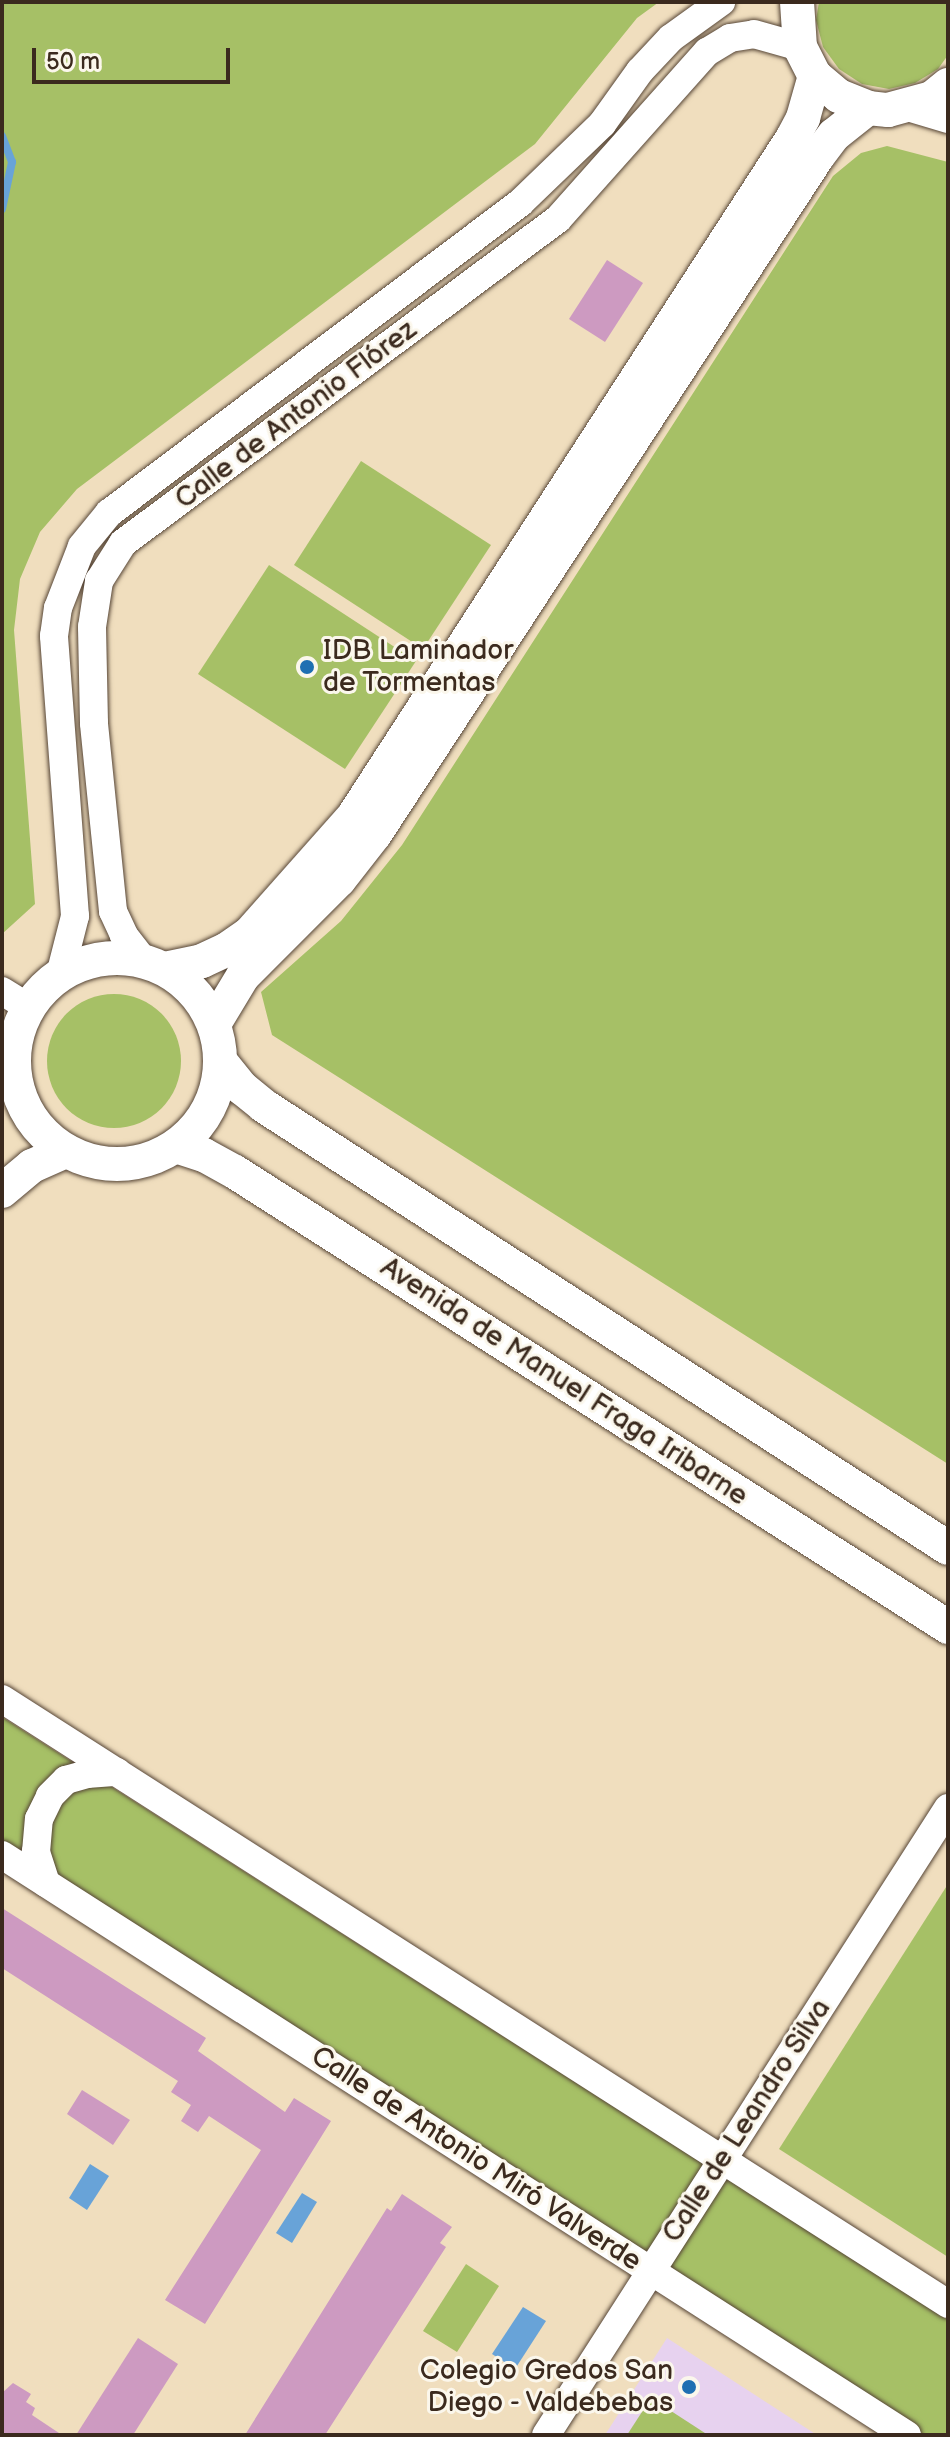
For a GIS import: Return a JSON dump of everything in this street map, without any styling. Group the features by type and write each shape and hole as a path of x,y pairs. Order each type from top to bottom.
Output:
{"street":[{"name":"Calle de Antonio Flórez","path":"60,975 72,941 74,881 54,636 58,608 82,546 109,513 520,203 602,124 640,71 671,38 721,2"},
{"path":"154,965 226,950 250,933 353,817 792,139 803,118 808,62 797,2"},
{"name":"Calle de Antonio Flórez","path":"154,965 124,935 113,911 94,723 92,627 99,581 123,543 558,219 707,52 730,38 754,34 808,62"},
{"path":"808,62 839,96 868,108 908,107 948,119"},
{"path":"908,107 932,98 948,85"},
{"path":"214,1024 243,976 339,880 375,834 818,156 834,135 868,108"},
{"path":"115,958 154,965 190,987 214,1024 220,1061 215,1094 200,1123 176,1146 150,1159 121,1165 93,1162 66,1151 43,1133 8,1089 14,1052 15,1000 86,962 115,958"},
{"path":"220,1061 242,1088 264,1106 948,1548"},
{"name":"Avenida de Manuel Fraga Iribarne","path":"176,1146 204,1155 235,1172 948,1627"},
{"path":"2,1191 32,1166 66,1151"},
{"path":"2,1699 948,2304"},
{"path":"46,1883 36,1852 39,1819 50,1796 66,1780 87,1774 117,1772"},
{"name":"Calle de Leandro Silva","path":"546,2435 948,1808"},
{"name":"Calle de Antonio Miró Valverde","path":"2,1855 907,2435"}],"shaded area":[{"name":"Colegio Gredos San Diego - Valdebebas","path":"667,2338 817,2435 605,2435"}],"green space":[{"path":"2,2 659,2 637,18 535,144 77,489 40,532 20,579 14,630 35,904 2,934"},
{"path":"819,2 948,2 948,55 938,69 915,83 889,89 862,84 839,69 823,47 816,20"},
{"path":"887,146 948,162 948,1464 272,1035 261,992 341,921 402,845 833,176 861,153"},
{"name":"IDB Laminador de Tormentas","path":"361,461 491,545 423,649 294,565"},
{"name":"IDB Laminador de Tormentas","path":"269,565 416,661 345,769 198,674"},
{"path":"114,994 140,999 161,1014 176,1035 181,1061 176,1087 161,1108 140,1123 114,1128 88,1123 67,1108 52,1087 47,1061 52,1035 67,1014 88,999"},
{"path":"2,1717 948,2320 948,2435 925,2435 2,1844"},
{"path":"948,1884 948,2257 779,2149"},
{"path":"466,2264 499,2286 457,2352 423,2331"},
{"path":"651,2398 708,2435 627,2435"}],"water":[{"path":"90,2164 109,2176 87,2210 69,2198"},
{"path":"302,2193 317,2202 292,2243 276,2233"},
{"path":"523,2307 546,2321 515,2369 492,2354"}],"building":[{"path":"607,260 643,283 605,342 569,319"},
{"path":"2,1908 206,2038 198,2051 285,2112 294,2098 331,2121 205,2324 165,2300 261,2150 209,2116 198,2132 181,2121 191,2105 171,2092 178,2081 2,1968"},
{"path":"82,2090 130,2120 113,2145 67,2114"},
{"path":"402,2194 452,2227 440,2243 446,2247 325,2435 245,2435 387,2208 391,2211"},
{"path":"138,2338 178,2364 133,2435 76,2435"},
{"path":"13,2383 31,2394 26,2402 35,2408 32,2415 62,2435 2,2435 2,2393"}],"waterway":[{"path":"2,136 12,162 2,209"}],"place":[{"name":"IDB Laminador de Tormentas","path":"307,667"},
{"name":"Colegio Gredos San Diego - Valdebebas","path":"689,2387"}]}
